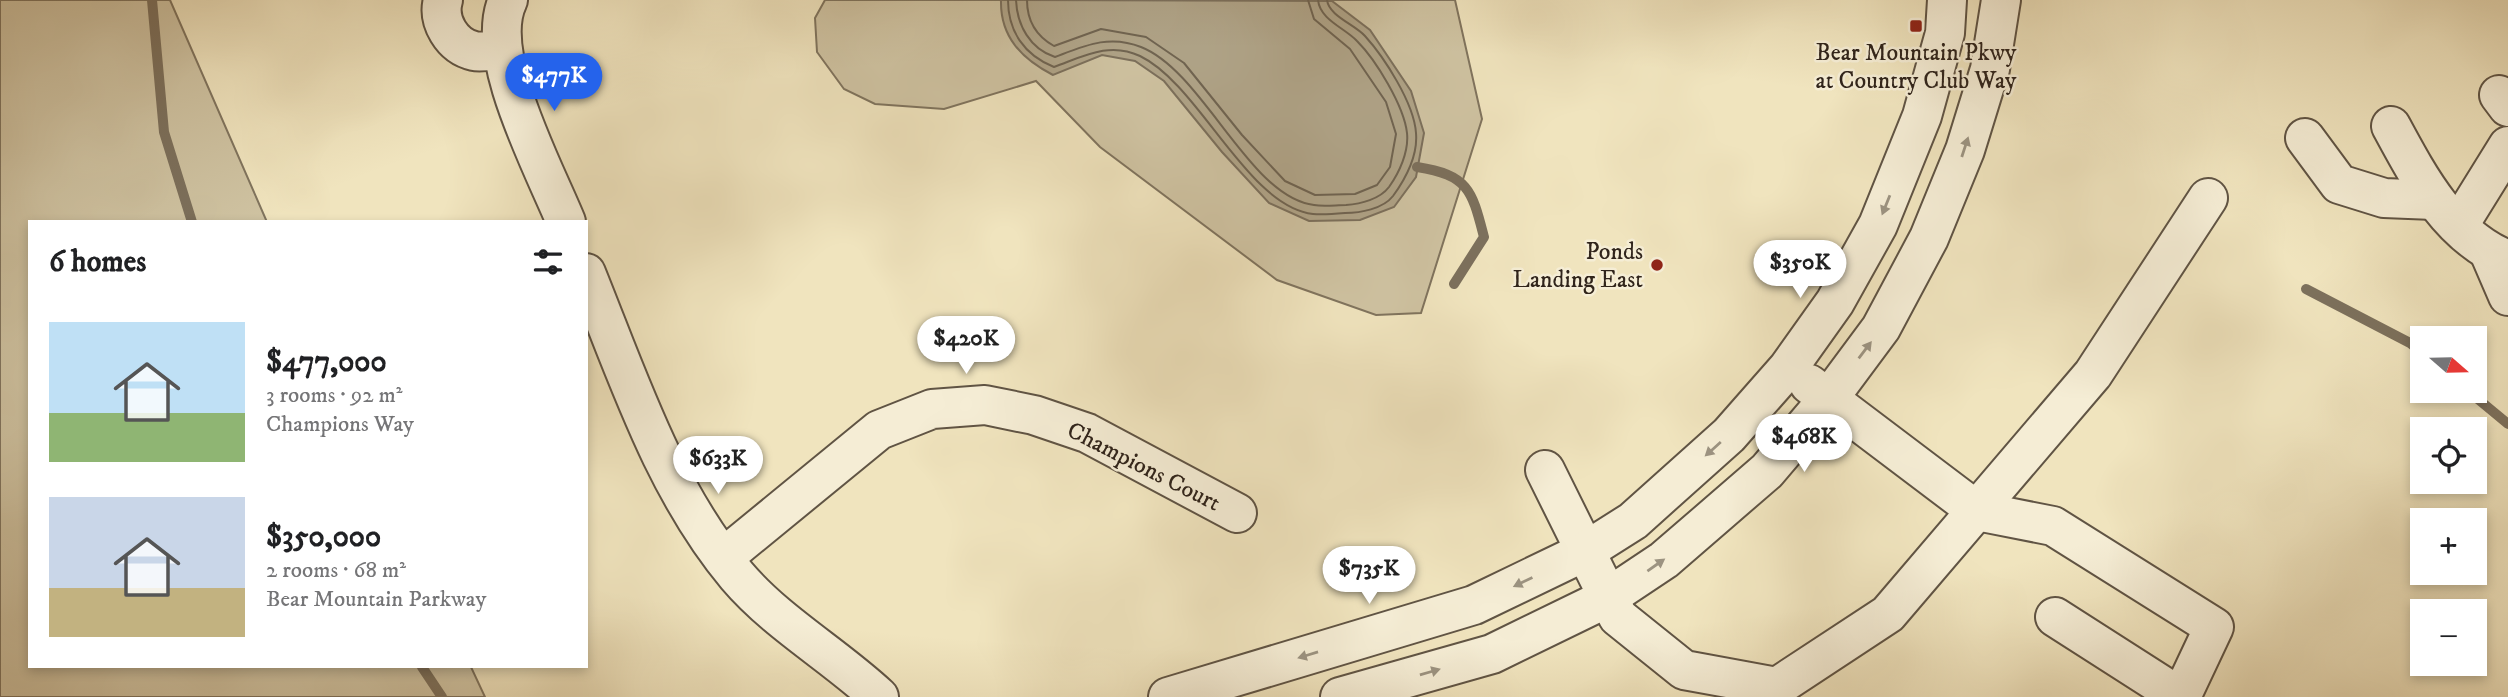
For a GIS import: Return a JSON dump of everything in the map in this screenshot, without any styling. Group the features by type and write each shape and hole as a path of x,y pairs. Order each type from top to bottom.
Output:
{"street":[{"path":"443,0 440,8 446,29 456,43 477,52 501,49"},
{"path":"508,0 500,31 508,78 565,220"},
{"path":"1168,697 1474,605 1584,552 1633,521 1729,435 1788,368 1835,302 1878,225 1922,116 1945,33 1947,0"},
{"path":"1340,697 1492,654 1607,598 1664,560 1767,471 1829,398 1881,327 1929,239 1965,150 1990,69 2001,0"},
{"path":"2391,126 2446,212 2498,256 2508,296"},
{"path":"2305,138 2339,184 2384,198 2446,212"},
{"path":"2446,212 2508,146"},
{"path":"1545,470 1618,617 1684,670 1777,688 1888,614 2094,374 2208,198"},
{"path":"588,278 654,440 696,517 738,576 778,615 879,697"},
{"path":"1788,368 1977,511 2053,526 2214,627 2181,697 2055,617"},
{"name":"Champions Court","path":"724,556 879,430 932,409 985,405 1034,415 1087,433 1237,513"}],"shaded area":[{"path":"0,0 170,0 266,220 28,220 28,668 471,668 485,697 0,697"},
{"path":"825,0 1455,0 1482,119 1421,313 1376,315 1277,280 1100,147 1036,81 944,109 875,104 844,89 817,52 815,18"}],"water":[{"path":"1001,0 1332,1 1370,30 1411,91 1424,133 1416,177 1394,207 1360,220 1309,221 1269,203 1222,152 1164,81 1135,61 1102,55 1053,75 1032,62 1009,36 1004,25"}],"waterway":[{"path":"152,0 164,132 191,220"},
{"path":"1417,167 1434,170 1458,181 1466,188 1476,208 1484,237 1454,284"},
{"path":"2306,289 2410,343"},
{"path":"2483,403 2508,424"},
{"path":"423,668 442,697"}],"place":[{"name":"Bear Mountain Pkwy at Country Club Way","path":"1916,26"},
{"name":"Ponds Landing East","path":"1657,265"}]}
